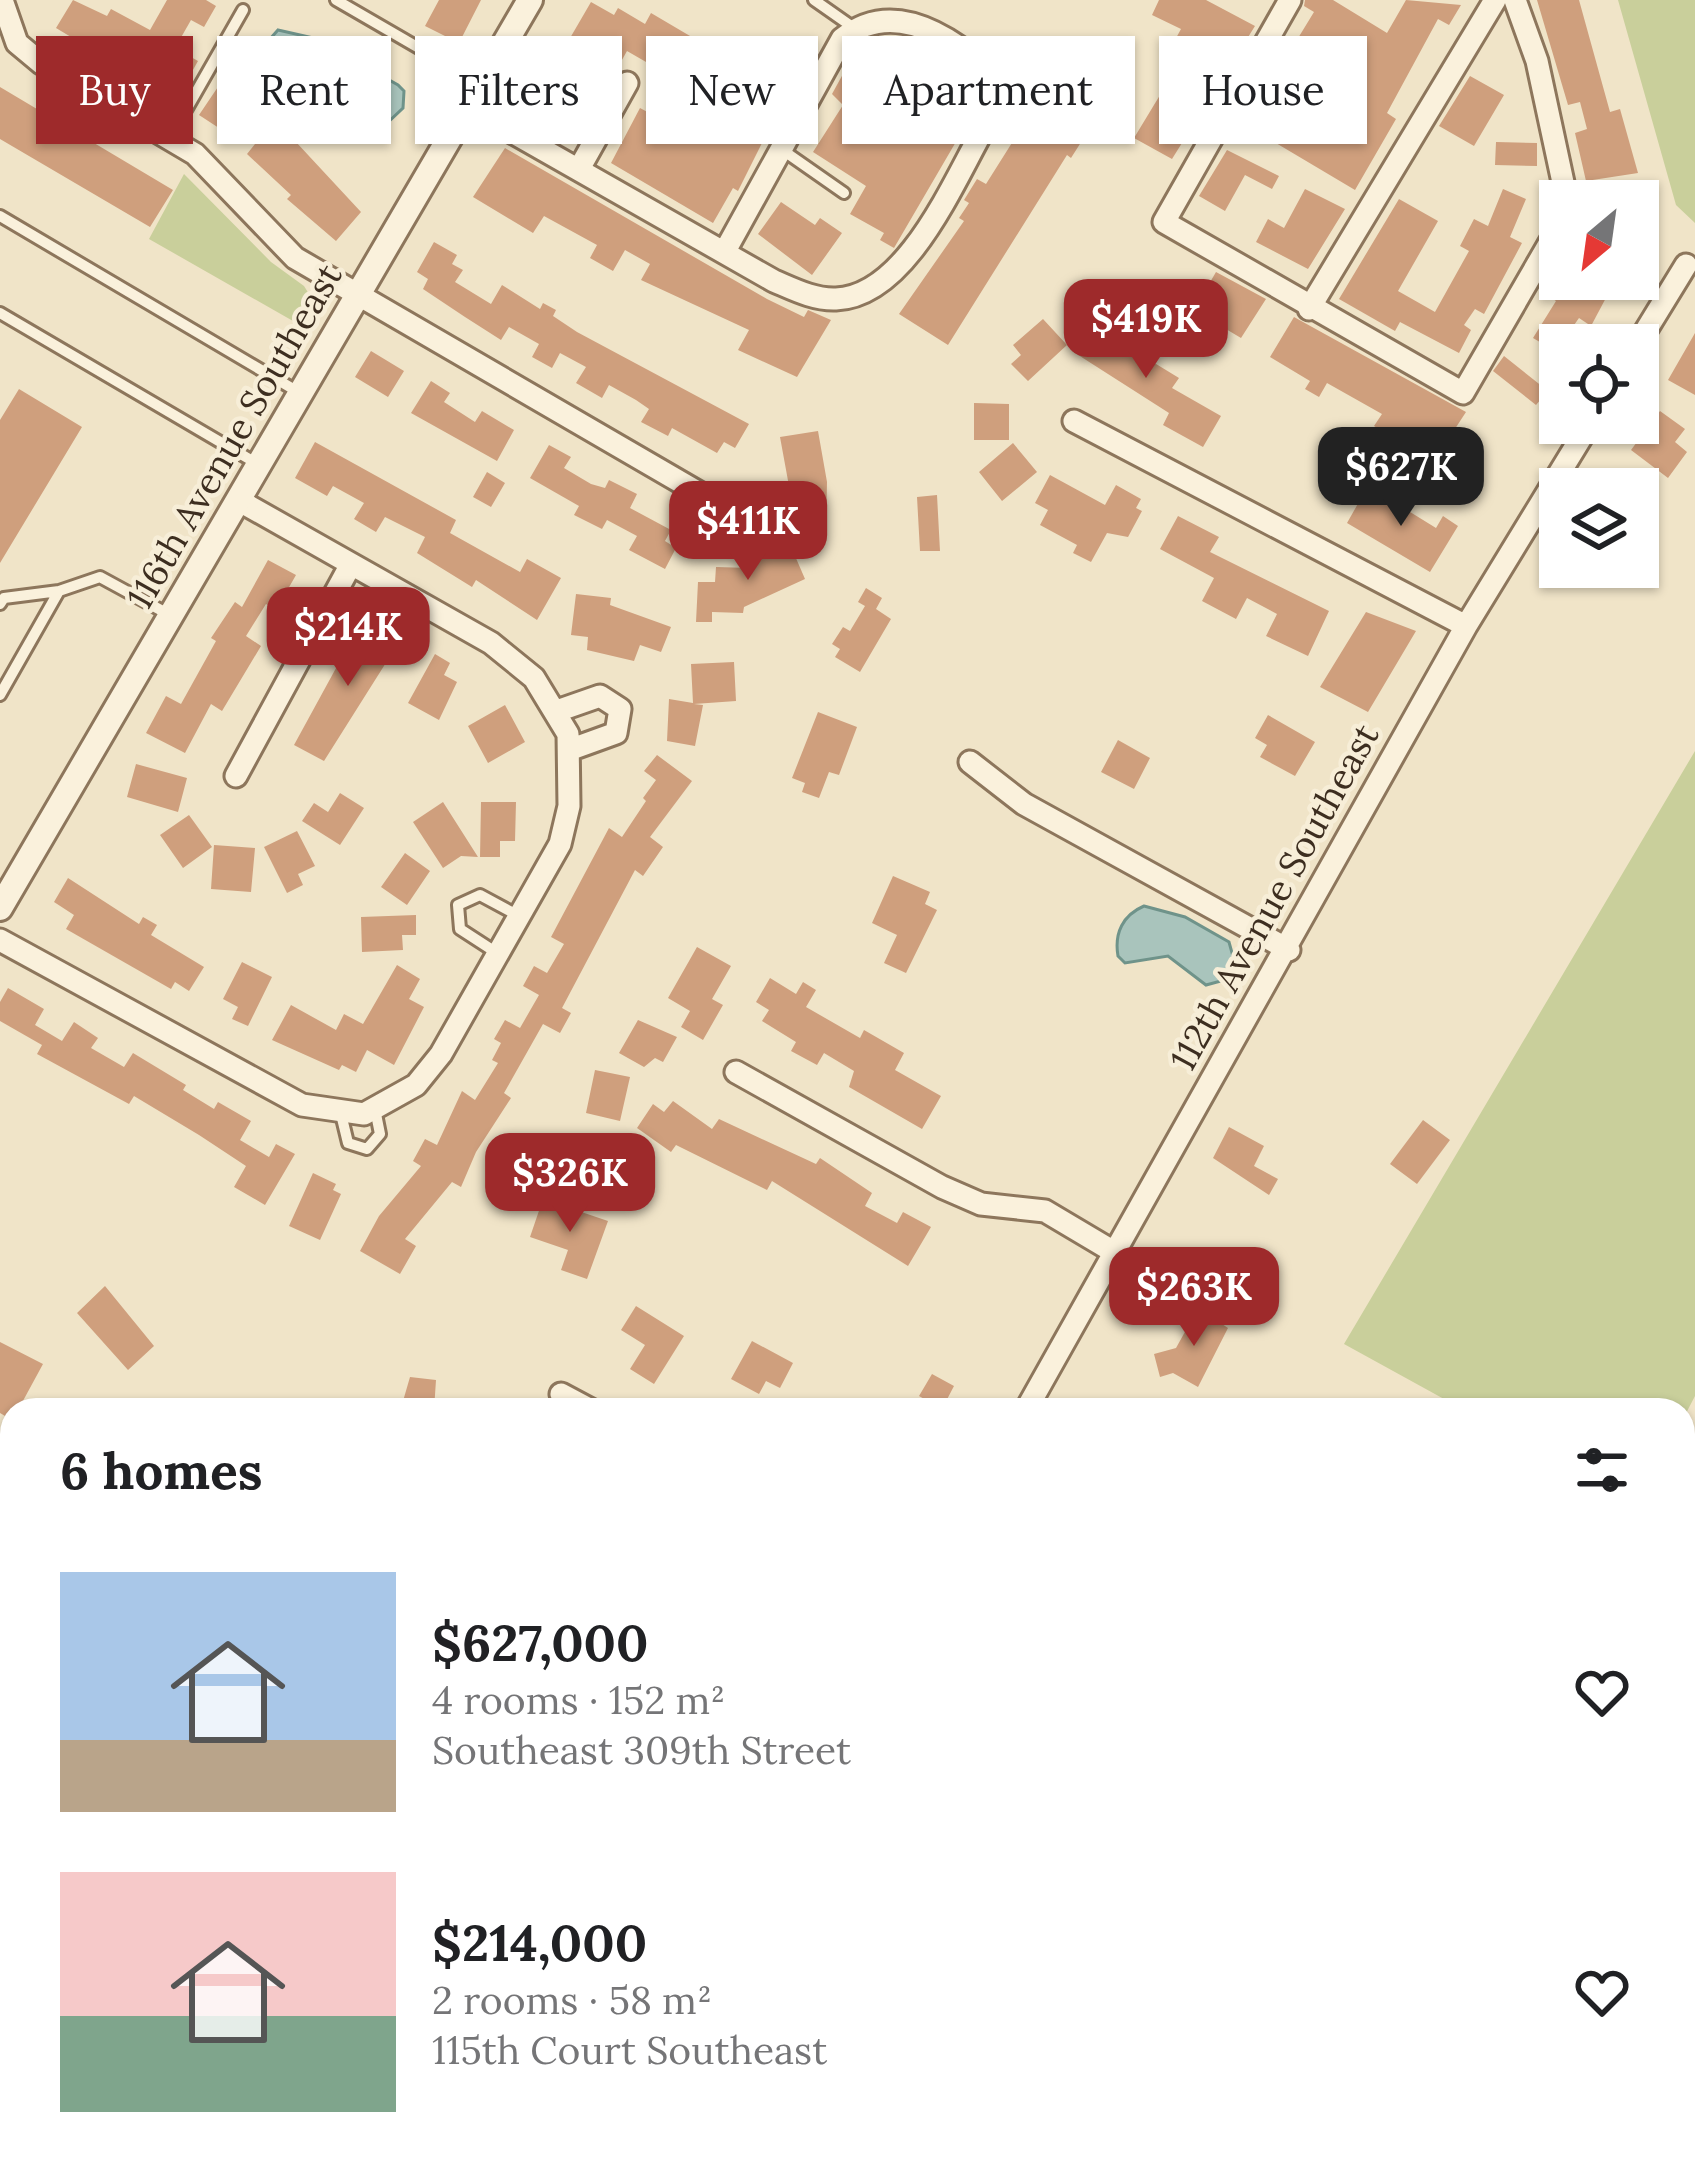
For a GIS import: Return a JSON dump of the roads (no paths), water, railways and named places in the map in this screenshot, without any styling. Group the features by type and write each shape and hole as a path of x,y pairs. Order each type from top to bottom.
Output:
{"street":[{"path":"2,0 17,43 36,59"},
{"name":"116th Avenue Southeast","path":"509,36 530,0"},
{"path":"1310,309 1495,0"},
{"path":"1515,0 1537,61 1562,180"},
{"path":"1281,3 1164,222 1463,393 1539,261"},
{"path":"544,144 579,169 724,251 805,295 838,299 887,278 915,248 988,121 995,100 987,70 907,20 890,14 863,23 842,39 724,251"},
{"path":"579,169 627,83"},
{"path":"177,144 223,177 296,258 732,512"},
{"name":"116th Avenue Southeast","path":"0,908 8,878 171,616 445,144"},
{"path":"1650,324 1686,265"},
{"path":"1074,421 1466,626"},
{"name":"112th Avenue Southeast","path":"1033,1398 1466,626 1577,444"},
{"path":"0,940 302,1105 340,1114 370,1112 416,1085 441,1054 560,844 569,806 569,742 557,711 533,678 491,643 238,500"},
{"path":"236,776 350,566"},
{"path":"557,711 600,696 620,709 616,733 569,742"},
{"path":"970,762 1024,804 1288,950"},
{"path":"736,1072 941,1187 981,1204 1045,1211 1114,1252"},
{"path":"561,1394 568,1398"}],"lane":[{"path":"336,0 415,54"},
{"path":"814,0 863,23"},
{"path":"193,98 243,10"},
{"path":"781,148 844,193"},
{"path":"0,216 300,394"},
{"path":"0,313 259,465"},
{"path":"0,604 4,598 59,591 100,578 171,616"},
{"path":"0,694 59,591"},
{"path":"499,953 460,929 458,905 480,895 519,916"},
{"path":"340,1114 348,1143 367,1149 380,1134 370,1112"}],"water":[{"path":"278,30 305,36 273,36"},
{"path":"391,81 404,91 403,108 391,119"},
{"path":"1144,906 1185,917 1229,942 1234,960 1221,981 1206,985 1168,956 1125,963 1118,956 1119,932 1125,920"}]}
